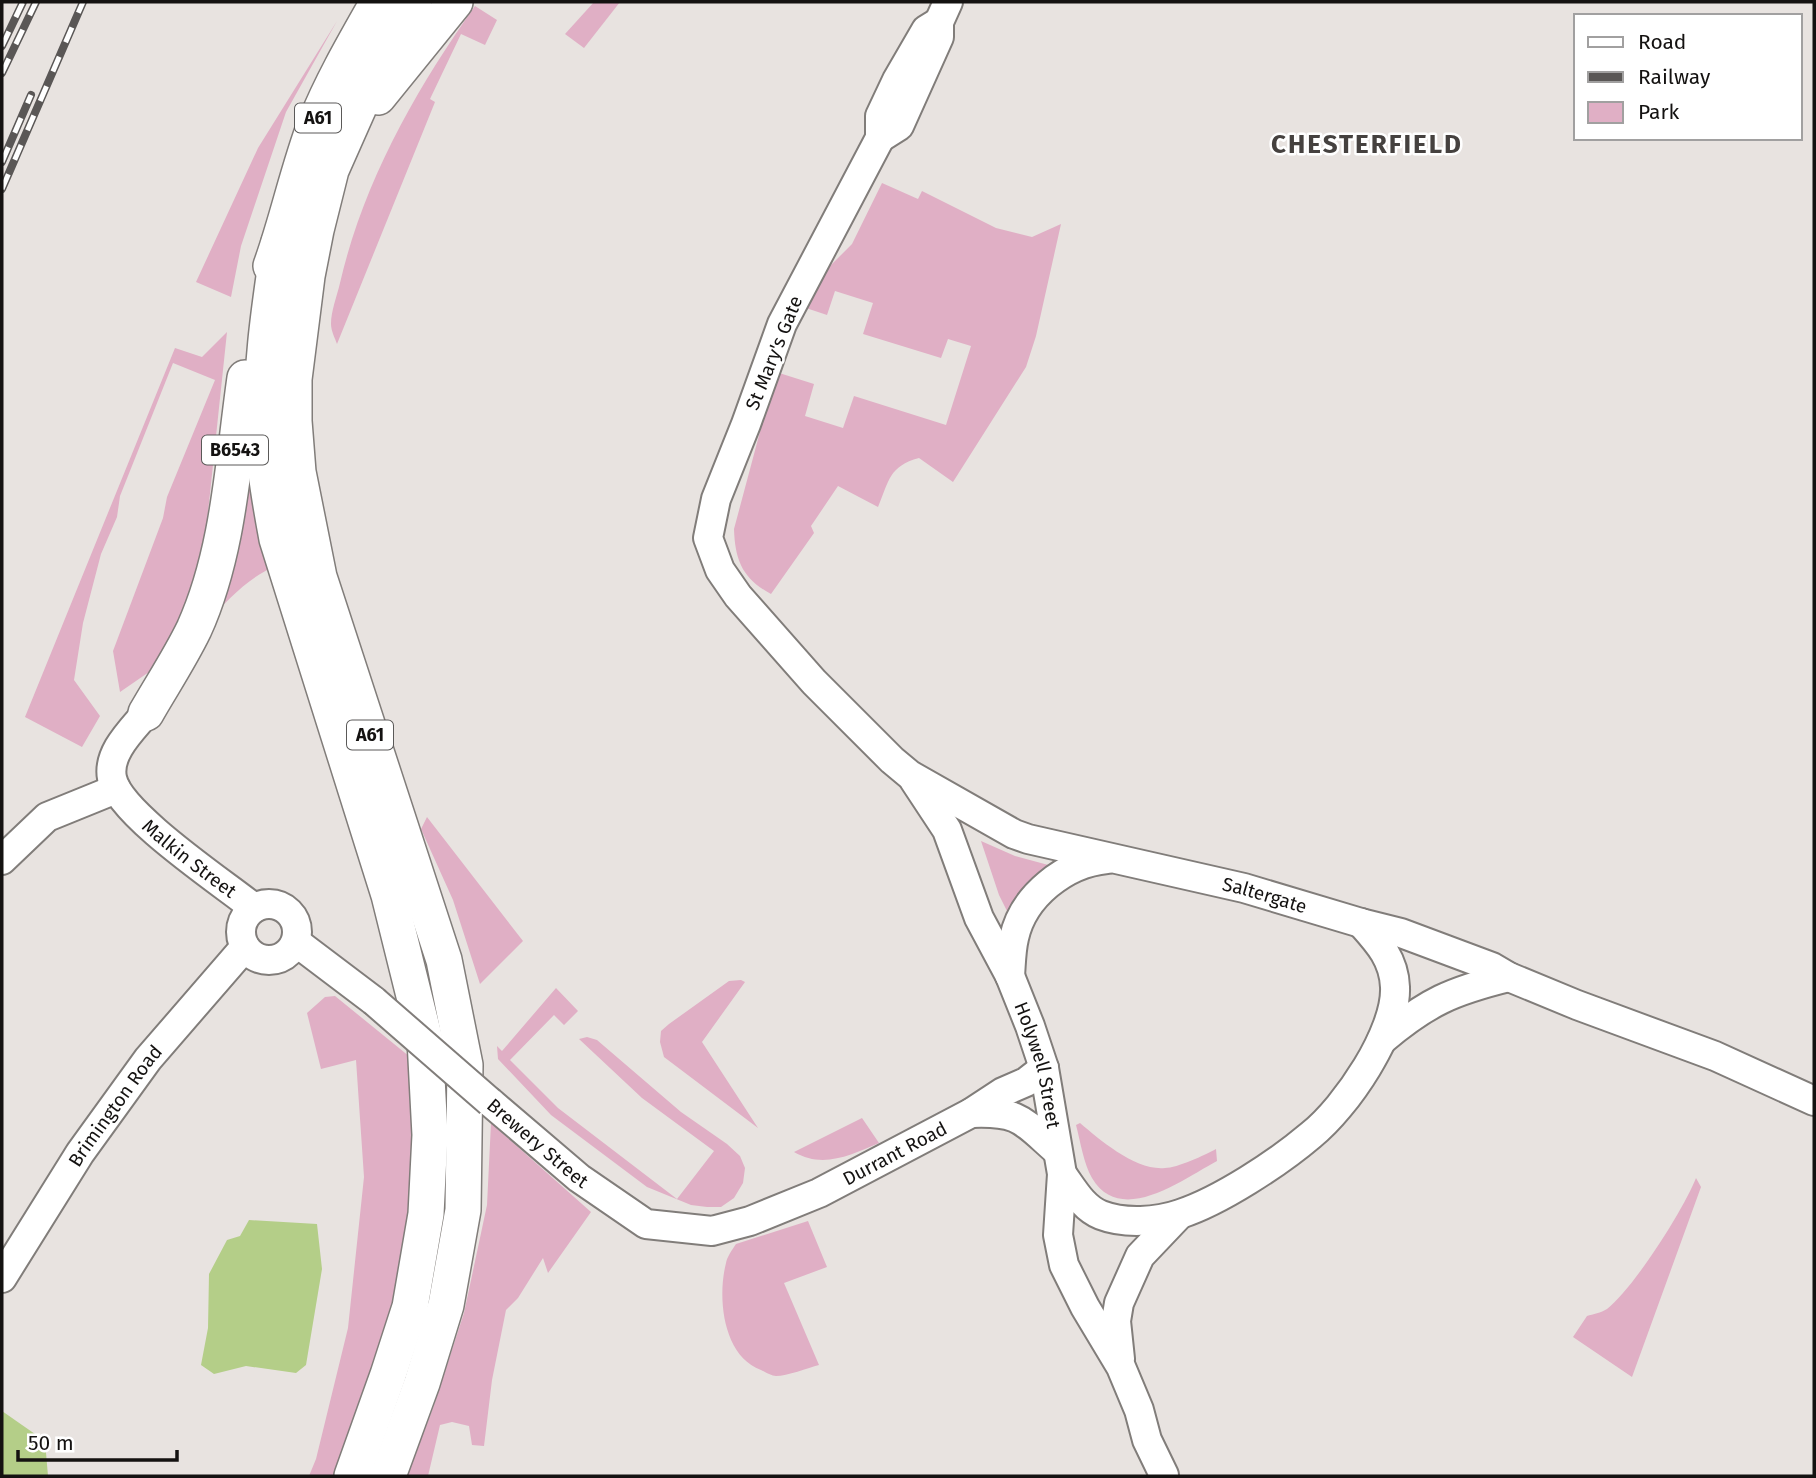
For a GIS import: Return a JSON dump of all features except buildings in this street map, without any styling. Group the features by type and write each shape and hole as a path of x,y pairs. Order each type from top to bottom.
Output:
{"highway":[{"name":"A61","path":"352,1476 410,1307 426,1214 430,1135 425,1040 389,895 278,539 270,502 263,441 263,399 269,310 279,243 291,197 317,121 341,66 378,2"},
{"name":"A61","path":"388,1476 422,1383 446,1305 463,1210 465,1065 444,960 319,578 298,472 294,379 316,229 331,170 380,62 414,2"},
{"path":"346,138 455,2"},
{"name":"B6543","path":"146,713 194,629 212,581 228,502 256,308 279,243"}],"main road":[{"name":"St Mary's Gate","path":"708,538 716,499 782,324 880,138 899,126 939,37 944,12"},
{"name":"Holywell Street","path":"708,538 720,570 738,596 814,682 892,760 910,775 1014,834"},
{"name":"B6543","path":"122,798 111,776 114,758 122,742 146,713"},
{"name":"Holywell Street","path":"910,775 947,830 979,918 1010,976 1044,1068 1059,1162 1058,1234 1064,1265 1085,1307 1121,1367 1139,1410 1147,1440 1164,1476"},
{"path":"2,860 47,817 122,798"},
{"name":"Malkin Street","path":"122,798 197,865 254,908"},
{"name":"Saltergate","path":"1014,834 1244,888 1401,933 1715,1056 1814,1101"},
{"path":"1010,976 1013,939 1020,920 1036,898 1060,875 1087,863 1115,858"},
{"path":"271,903 289,911 298,931 290,952 271,961 261,960 245,947 241,926 246,915 254,908 271,903"},
{"path":"1059,1162 1085,1206 1100,1215 1115,1219 1144,1221 1179,1215 1248,1178 1313,1134 1353,1089 1381,1041 1394,1006 1395,985 1385,950 1361,923"},
{"name":"Brewery Street","path":"296,942 374,1001 579,1178 646,1224 712,1231 750,1221 819,1193"},
{"name":"Brimington Road","path":"2,1278 80,1153 155,1050 245,947"},
{"path":"1381,1041 1411,1016 1443,996 1509,977"},
{"name":"Durrant Road","path":"819,1193 971,1113 1003,1092 1026,1082 1044,1068"},
{"name":"Durrant Road","path":"971,1113 999,1112 1020,1118 1059,1162"},
{"name":"Holywell Street","path":"1121,1367 1116,1321 1119,1303 1140,1256 1179,1215"}],"green space":[{"path":"594,2 620,2 584,48 565,34"},
{"path":"475,6 497,20 485,45 461,34 430,99 435,102 337,344 331,327 332,314 362,209 412,104"},
{"path":"337,21 286,112 241,246 231,297 196,282 258,148"},
{"path":"882,183 918,199 922,191 996,228 1032,237 1061,224 1036,336 1026,367 953,482 919,458 901,465 896,470 878,507 838,486 811,526 814,533 771,594 754,582 742,568 736,551 734,529 776,372 814,384 805,416 843,428 854,396 946,425 971,346 948,339 941,358 863,334 873,303 835,291 827,315 797,305 852,244"},
{"path":"227,332 204,550 179,623 149,672 120,692 113,651 163,518 167,497 215,380 173,363 120,496 117,517 101,554 83,623 74,680 100,716 82,747 25,717 175,348 202,357"},
{"path":"245,440 275,566 238,590 208,622"},
{"path":"427,817 523,941 480,984 453,900 421,829"},
{"path":"981,841 1015,856 1052,866 1009,915 999,895"},
{"path":"729,981 745,982 702,1042 758,1128 664,1057 660,1042 661,1031 669,1024"},
{"path":"556,988 578,1011 564,1025 554,1015 510,1060 558,1108 677,1199 714,1151 642,1098 579,1039 587,1037 597,1040 681,1112 740,1156 745,1168 743,1183 734,1198 721,1207 691,1205 647,1187 551,1115 498,1059 497,1046 502,1051"},
{"path":"335,996 415,1061 416,1183 399,1298 339,1476 309,1476 316,1459 348,1328 364,1177 356,1060 321,1069 307,1013 325,997"},
{"path":"862,1118 879,1143 847,1156 826,1160 805,1157 794,1152"},
{"path":"491,1123 591,1212 548,1273 543,1258 518,1298 506,1310 492,1380 484,1446 472,1445 469,1426 452,1422 440,1425 428,1476 407,1476 464,1313 487,1205"},
{"path":"1080,1123 1119,1153 1142,1165 1154,1168 1170,1167 1216,1149 1217,1161 1153,1195 1119,1199 1104,1192 1089,1173 1076,1125"},
{"path":"1696,1178 1701,1187 1632,1377 1573,1337 1587,1316 1607,1309 1630,1284 1669,1228"},
{"path":"808,1221 827,1267 784,1283 819,1365 774,1376 748,1363 731,1339 723,1309 726,1263 736,1244"}],"shaded area":[{"path":"249,1220 317,1224 322,1269 306,1365 296,1373 246,1366 214,1374 201,1365 208,1328 209,1274 227,1240 240,1236"},
{"path":"2,1411 45,1441 48,1476 2,1476"}],"railway":[{"path":"2,46 23,2"},
{"path":"2,73 36,2"},
{"path":"2,189 83,2"},
{"path":"2,162 31,95"}],"district":[{"name":"CHESTERFIELD","path":"1367,144"}]}
